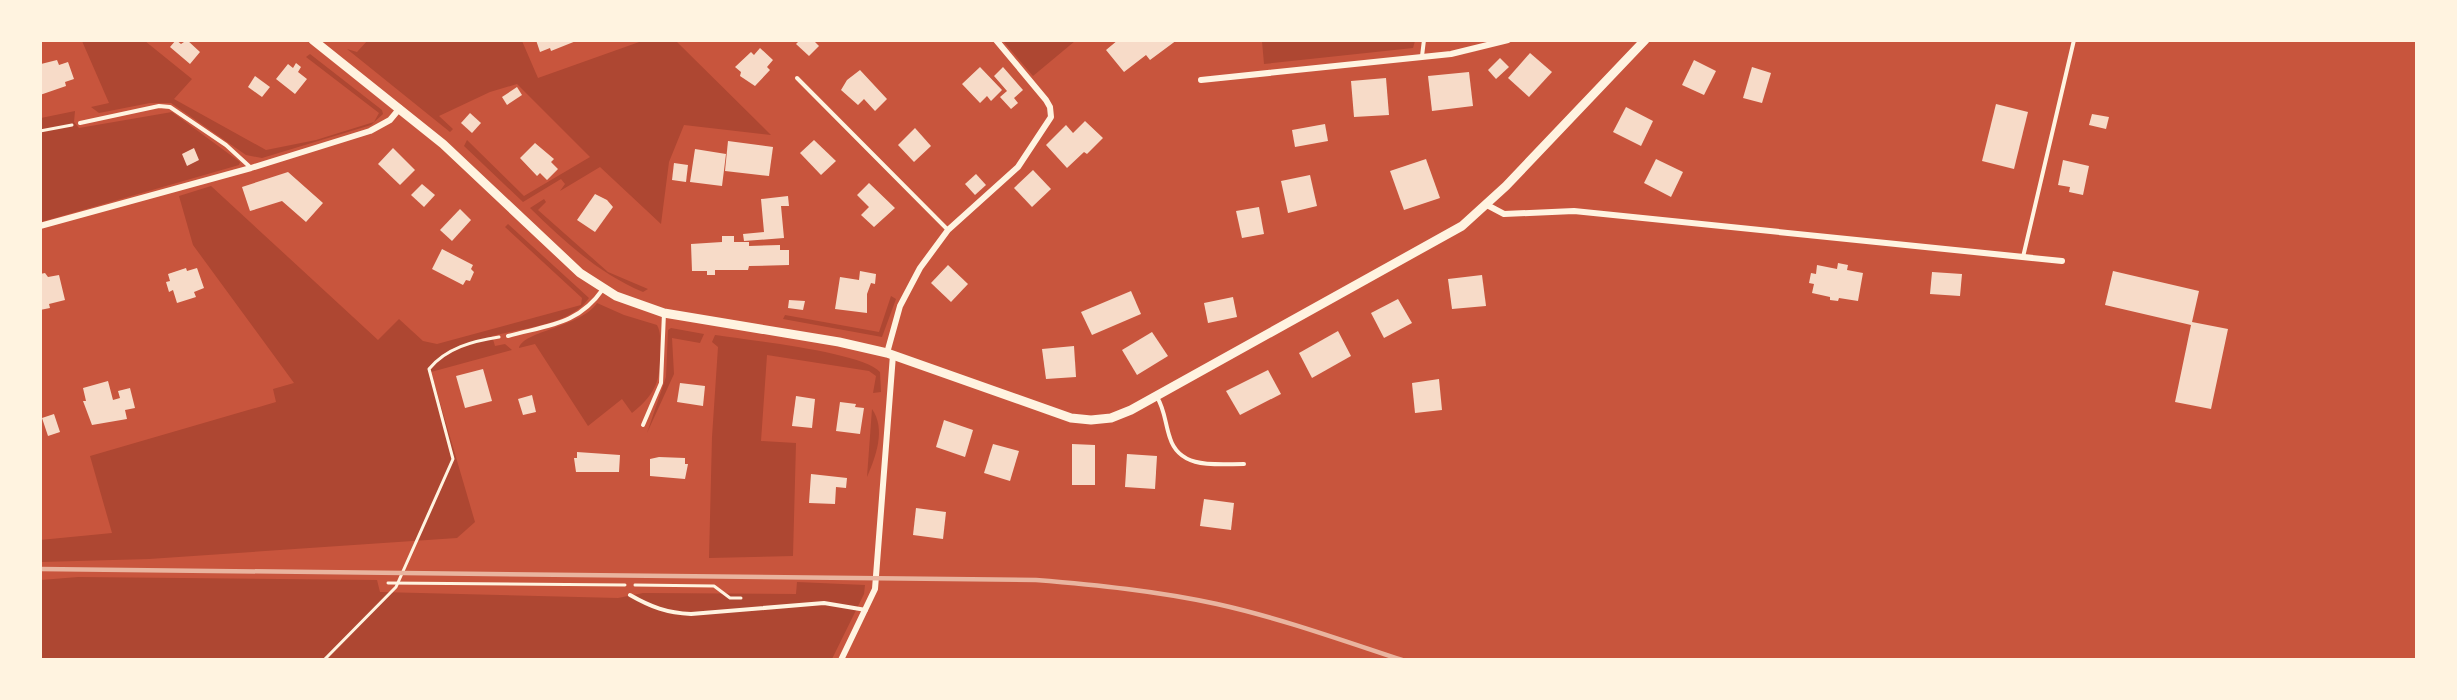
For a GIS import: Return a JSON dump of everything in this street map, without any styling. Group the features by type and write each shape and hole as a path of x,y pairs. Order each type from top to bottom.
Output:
{"street":[{"path":"313,40 400,108 461,161 551,248 603,289 629,302 664,313 839,342 890,354 1071,418 1091,420 1111,418 1156,397 1439,241 1487,206 1645,40"},
{"path":"841,660 875,589 890,354 907,289 948,230 1018,167 1051,117 1050,106 1046,100 996,40"},
{"path":"1201,80 1470,51 1508,40"},
{"path":"40,226 250,168 370,131 390,120 400,108"},
{"path":"1487,206 1504,214 1574,211 2062,261"}],"lane":[{"path":"1422,56 1424,40"},
{"path":"2023,257 2074,40"},
{"path":"798,78 948,230"},
{"path":"80,123 159,106 170,107 226,145 250,168"},
{"path":"508,336 579,315 591,307 603,289"},
{"path":"643,425 661,383 664,313"},
{"path":"1156,397 1162,406 1170,438 1178,453 1197,464 1244,464"},
{"path":"630,595 654,608 670,613 692,614 824,603 866,610"}],"path":[{"path":"40,131 80,123"},
{"path":"324,660 396,587 453,459 429,369 450,352 466,344 508,336"}],"shaded area":[{"path":"368,40 522,41 538,78 642,41 676,41 771,135 684,125 669,162 661,224 600,167 560,191 565,184 561,179 523,202 464,146 467,140 524,196 590,157 517,84 490,92 439,116 453,129 450,132 347,49 357,52"},
{"path":"1262,40 1415,41 1413,48 1264,64"},
{"path":"82,41 145,41 192,79 174,99 266,150 316,140 374,122 379,113 306,57 310,54 382,110 383,114 371,125 262,158 246,155 171,103 150,103 99,113 91,107 109,103"},
{"path":"1003,41 1075,41 1033,76"},
{"path":"75,111 74,122 79,128 172,112 240,162 239,165 41,222 41,118"},
{"path":"211,186 378,340 399,319 423,341 437,344 581,305 582,298 505,227 508,224 589,298 581,307 558,320 492,336 495,346 505,344 512,350 431,372 475,522 457,538 149,559 41,562 40,540 112,533 90,456 276,402 273,389 294,383 193,245 179,196"},
{"path":"544,199 546,202 538,210 608,272 648,289 643,292 611,276 569,245 530,208"},
{"path":"891,296 896,299 882,337 783,319 785,315 879,332"},
{"path":"597,303 624,315 657,325 660,336 660,368 652,392 632,413 622,399 588,426 535,344 519,348 531,337 579,318"},
{"path":"671,328 704,334 700,343 672,338 674,374 647,433 666,377 668,330"},
{"path":"715,335 852,358 880,372 881,392 873,393 876,376 869,371 767,355 761,441 796,443 793,556 709,558 712,437 718,347 712,342"},
{"path":"872,409 879,434 874,460 867,477"},
{"path":"78,577 377,580 380,592 618,598 643,593 796,594 797,582 865,585 864,594 832,659 41,660 41,580"}],"building":[{"path":"176,40 181,44 187,40 200,52 190,64 170,47"},
{"path":"536,40 576,41 551,51 550,48 540,52"},
{"path":"800,40 813,40 819,46 809,56 796,44"},
{"path":"1118,40 1177,40 1150,60 1146,55 1124,72 1106,50"},
{"path":"760,48 773,60 767,67 770,70 755,86 740,76 741,72 735,67 751,52 754,55"},
{"path":"1530,53 1552,72 1529,97 1508,78"},
{"path":"1500,58 1509,67 1496,79 1488,70"},
{"path":"57,60 59,65 68,62 74,79 65,82 66,86 40,95 41,64"},
{"path":"1694,60 1716,71 1704,95 1682,85"},
{"path":"296,63 301,67 298,72 307,79 295,94 276,79 288,64 293,68"},
{"path":"980,67 1002,90 991,101 987,96 980,103 962,84"},
{"path":"1003,67 1023,90 1014,98 1018,103 1011,109 1000,97 1007,91 994,76"},
{"path":"1752,67 1771,73 1762,103 1743,98"},
{"path":"860,70 887,99 875,111 864,99 858,105 841,90 847,80"},
{"path":"1469,72 1473,106 1432,111 1428,76"},
{"path":"255,76 270,87 262,97 248,87"},
{"path":"1386,78 1389,115 1354,117 1351,81"},
{"path":"517,87 522,95 507,105 502,97"},
{"path":"1996,104 2028,112 2014,169 1982,161"},
{"path":"1626,107 1653,121 1641,146 1613,132"},
{"path":"470,113 481,123 472,133 461,123"},
{"path":"2092,114 2109,117 2106,129 2089,125"},
{"path":"1085,121 1103,138 1087,154 1084,152 1067,168 1046,145 1066,125 1073,133"},
{"path":"1325,124 1328,141 1295,147 1292,130"},
{"path":"915,128 931,146 914,162 898,145"},
{"path":"814,140 836,161 821,175 800,153"},
{"path":"728,141 773,147 769,176 725,171"},
{"path":"535,143 554,159 551,162 558,169 547,180 540,173 537,176 520,158"},
{"path":"194,148 199,160 187,166 182,154"},
{"path":"393,148 415,170 400,185 378,164"},
{"path":"695,149 726,154 722,186 690,182"},
{"path":"1426,159 1440,198 1404,210 1390,171"},
{"path":"1656,159 1683,172 1671,197 1644,183"},
{"path":"2063,160 2089,166 2083,195 2069,192 2070,187 2058,185"},
{"path":"674,163 688,165 686,182 672,180"},
{"path":"1033,170 1051,189 1032,207 1014,188"},
{"path":"288,172 323,203 306,222 282,201 250,211 242,187"},
{"path":"976,174 986,185 975,195 965,184"},
{"path":"1310,175 1317,206 1288,213 1281,181"},
{"path":"869,183 895,208 874,227 861,215 869,207 857,195"},
{"path":"422,184 435,195 424,207 411,195"},
{"path":"595,194 607,200 613,207 595,232 577,220"},
{"path":"788,196 789,206 781,206 784,238 744,241 743,234 764,232 761,199"},
{"path":"1259,207 1264,234 1242,238 1236,211"},
{"path":"460,209 471,220 452,241 440,230"},
{"path":"722,236 734,236 734,242 749,242 749,246 780,245 780,250 789,250 789,265 749,266 748,270 715,270 715,275 707,275 707,271 692,271 691,244 722,242"},
{"path":"442,249 473,265 471,269 474,272 470,281 466,280 463,285 432,269"},
{"path":"1838,263 1848,265 1847,270 1863,273 1858,301 1839,298 1838,301 1830,300 1830,297 1812,293 1814,284 1809,283 1811,273 1816,274 1817,265 1837,269"},
{"path":"948,265 968,284 951,302 931,283"},
{"path":"186,268 187,271 197,268 204,288 194,292 196,297 177,303 173,290 169,292 166,282 170,281 168,274"},
{"path":"860,271 876,274 875,284 871,283 867,294 867,313 835,309 840,277 859,280"},
{"path":"2113,271 2199,291 2192,322 2228,329 2211,409 2175,402 2191,325 2105,305"},
{"path":"1932,272 1962,274 1960,296 1930,294"},
{"path":"45,273 48,277 59,275 65,300 49,304 50,308 40,310 40,274"},
{"path":"1482,275 1486,306 1452,309 1448,279"},
{"path":"1131,291 1141,314 1092,335 1081,312"},
{"path":"1233,297 1237,317 1208,323 1204,303"},
{"path":"1398,299 1412,323 1384,338 1371,313"},
{"path":"789,300 805,301 803,310 788,308"},
{"path":"1338,331 1351,356 1312,378 1299,353"},
{"path":"1152,332 1168,356 1137,375 1122,350"},
{"path":"1074,346 1076,377 1046,379 1042,349"},
{"path":"483,369 492,401 465,408 456,376"},
{"path":"1268,370 1281,394 1240,415 1226,391"},
{"path":"1439,379 1442,410 1415,413 1412,383"},
{"path":"108,381 113,400 120,398 118,391 130,388 135,408 125,410 127,419 92,425 83,401 86,401 83,388"},
{"path":"680,383 705,386 703,406 677,402"},
{"path":"532,395 536,412 523,415 518,399"},
{"path":"796,396 815,399 812,428 792,426"},
{"path":"840,402 856,404 855,407 864,408 860,434 836,431"},
{"path":"54,414 60,432 48,436 42,418"},
{"path":"944,420 973,430 965,457 936,447"},
{"path":"993,444 1019,451 1010,481 984,473"},
{"path":"1072,444 1095,445 1095,485 1072,485"},
{"path":"577,452 620,455 619,472 576,472 574,458 577,458"},
{"path":"1127,454 1157,456 1155,489 1125,487"},
{"path":"685,458 685,464 688,464 685,479 650,476 650,459"},
{"path":"811,474 847,478 846,488 836,487 835,504 809,503"},
{"path":"1204,499 1234,503 1231,530 1200,526"},
{"path":"916,508 946,512 943,539 913,535"}],"railway":[{"path":"40,569 1036,580 1127,589 1217,604 1287,623 1402,660"}]}
